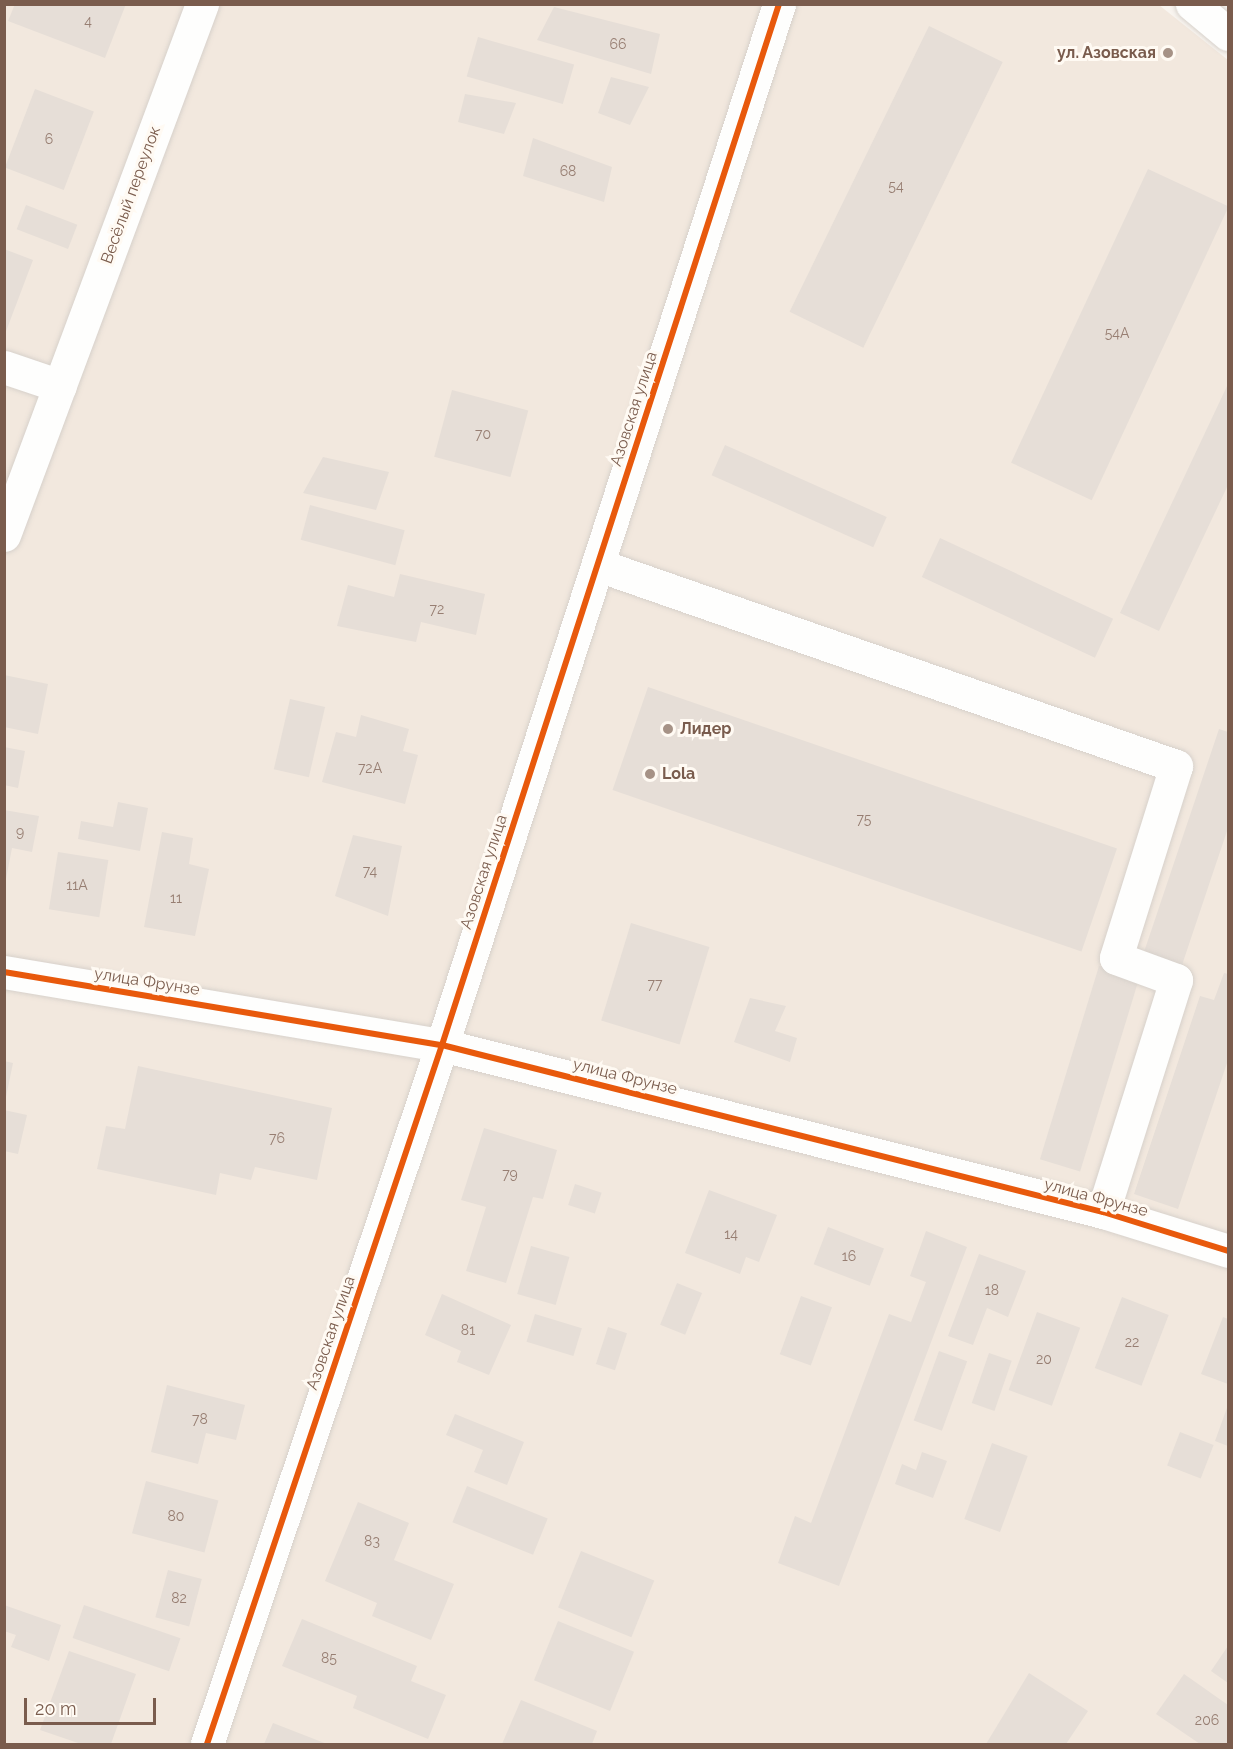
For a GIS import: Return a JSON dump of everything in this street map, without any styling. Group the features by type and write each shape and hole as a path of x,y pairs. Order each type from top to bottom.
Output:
{"street":[{"name":"Весёлый переулок","path":"4,536 202,4"},
{"name":"Азовская улица","path":"207,1744 442,1045 779,4"},
{"path":"1192,4 1228,34"},
{"path":"4,367 60,386"},
{"path":"598,565 1176,766 1116,958 1176,980 1103,1212"},
{"name":"улица Фрунзе","path":"4,972 442,1045 1103,1212 1228,1251"}],"shaded area":[{"path":"5,5 1159,5 1228,60 1228,1744 5,1744"}],"building":[{"path":"15,4 126,4 105,58 8,21"},
{"path":"554,7 660,34 651,74 537,40"},
{"path":"929,26 1003,62 863,348 790,312"},
{"path":"478,37 574,65 563,104 467,76"},
{"path":"611,77 649,87 630,125 598,113"},
{"path":"35,89 94,112 64,190 5,167"},
{"path":"465,94 516,103 504,134 458,122"},
{"path":"533,138 612,167 604,202 523,176"},
{"path":"1148,169 1228,208 1092,500 1011,463"},
{"path":"26,205 77,225 68,249 17,229"},
{"path":"4,249 33,260 5,334 4,334"},
{"path":"1228,384 1228,485 1159,631 1120,613"},
{"path":"452,390 528,410 510,477 434,457"},
{"path":"725,445 887,517 873,547 712,475"},
{"path":"323,457 389,472 376,510 303,493"},
{"path":"310,505 405,530 395,565 301,540"},
{"path":"940,538 1113,619 1095,658 922,577"},
{"path":"400,574 485,594 476,635 421,622 416,642 337,626 348,585 394,597"},
{"path":"4,675 48,684 38,734 4,727"},
{"path":"648,687 1117,848 1081,952 613,790"},
{"path":"290,699 325,707 309,777 274,769"},
{"path":"361,715 409,729 403,751 418,755 405,804 322,782 336,732 356,737"},
{"path":"1219,729 1228,732 1228,828 1180,971 1142,958"},
{"path":"4,747 25,751 18,788 4,785"},
{"path":"118,802 148,808 140,851 78,839 81,821 113,827"},
{"path":"4,810 39,816 32,852 12,848 6,879"},
{"path":"162,832 193,838 189,864 209,869 195,936 144,927"},
{"path":"353,835 402,846 388,916 335,896"},
{"path":"58,852 108,860 99,917 49,909"},
{"path":"631,923 709,947 680,1045 601,1021"},
{"path":"1099,966 1139,978 1080,1171 1040,1159"},
{"path":"1224,973 1228,974 1228,1060 1178,1209 1134,1194 1200,996 1214,1000"},
{"path":"750,998 786,1006 775,1031 797,1038 790,1062 734,1042"},
{"path":"4,1061 13,1063 6,1097 4,1097"},
{"path":"138,1066 332,1108 317,1180 255,1167 251,1180 220,1173 216,1195 97,1169 106,1126 125,1129"},
{"path":"4,1110 27,1115 18,1154 4,1151"},
{"path":"484,1128 557,1150 543,1199 533,1197 506,1283 466,1271 486,1207 461,1200"},
{"path":"575,1184 602,1193 595,1214 568,1205"},
{"path":"709,1190 777,1215 759,1262 746,1257 740,1274 685,1253"},
{"path":"828,1227 884,1249 870,1286 814,1264"},
{"path":"926,1231 967,1247 839,1586 778,1563 795,1516 811,1523 889,1314 911,1322 926,1282 910,1276"},
{"path":"531,1246 569,1257 556,1305 517,1294"},
{"path":"979,1254 1026,1271 1008,1317 987,1308 973,1345 948,1336"},
{"path":"677,1283 702,1293 685,1335 660,1325"},
{"path":"442,1294 511,1325 489,1375 457,1362 461,1351 425,1335"},
{"path":"801,1296 832,1307 811,1366 780,1354"},
{"path":"1122,1297 1169,1315 1141,1386 1095,1368"},
{"path":"1037,1312 1080,1328 1052,1406 1009,1390"},
{"path":"535,1314 582,1328 573,1356 527,1342"},
{"path":"1223,1317 1228,1319 1228,1384 1201,1374"},
{"path":"608,1327 627,1333 615,1370 596,1364"},
{"path":"939,1351 967,1361 942,1431 914,1421"},
{"path":"989,1353 1012,1361 994,1411 972,1403"},
{"path":"167,1385 245,1405 236,1440 206,1433 198,1464 151,1452"},
{"path":"1228,1405 1228,1446 1215,1441"},
{"path":"455,1414 524,1442 507,1485 474,1472 483,1450 446,1435"},
{"path":"1180,1432 1214,1445 1201,1479 1167,1466"},
{"path":"992,1443 1028,1456 1000,1532 964,1519"},
{"path":"922,1452 947,1461 933,1498 895,1484 902,1464 916,1470"},
{"path":"146,1481 218,1500 204,1553 132,1533"},
{"path":"467,1486 548,1519 533,1555 452,1522"},
{"path":"358,1502 409,1523 394,1560 454,1584 431,1640 372,1616 377,1603 325,1581"},
{"path":"581,1551 654,1581 631,1637 558,1608"},
{"path":"168,1570 202,1579 189,1626 155,1617"},
{"path":"4,1605 61,1625 49,1661 11,1647 16,1635 4,1631"},
{"path":"84,1605 180,1638 169,1671 73,1638"},
{"path":"302,1619 417,1666 411,1681 446,1695 428,1739 353,1708 357,1696 282,1666"},
{"path":"558,1621 634,1652 610,1711 534,1680"},
{"path":"1228,1646 1228,1683 1211,1671"},
{"path":"69,1651 136,1674 111,1744 81,1744 40,1730"},
{"path":"1029,1673 1088,1711 1066,1744 986,1744"},
{"path":"1184,1674 1228,1705 1228,1744 1200,1744 1156,1714"},
{"path":"521,1700 597,1731 592,1744 502,1744"},
{"path":"273,1723 327,1744 264,1744"}],"cycle path":[{"path":"207,1744 442,1045 779,4"},
{"path":"4,972 442,1045 1103,1212 1228,1251"}],"place":[{"name":"ул. Азовская","path":"1168,53"},
{"name":"Лидер","path":"668,729"},
{"name":"Lola","path":"650,774"}]}
